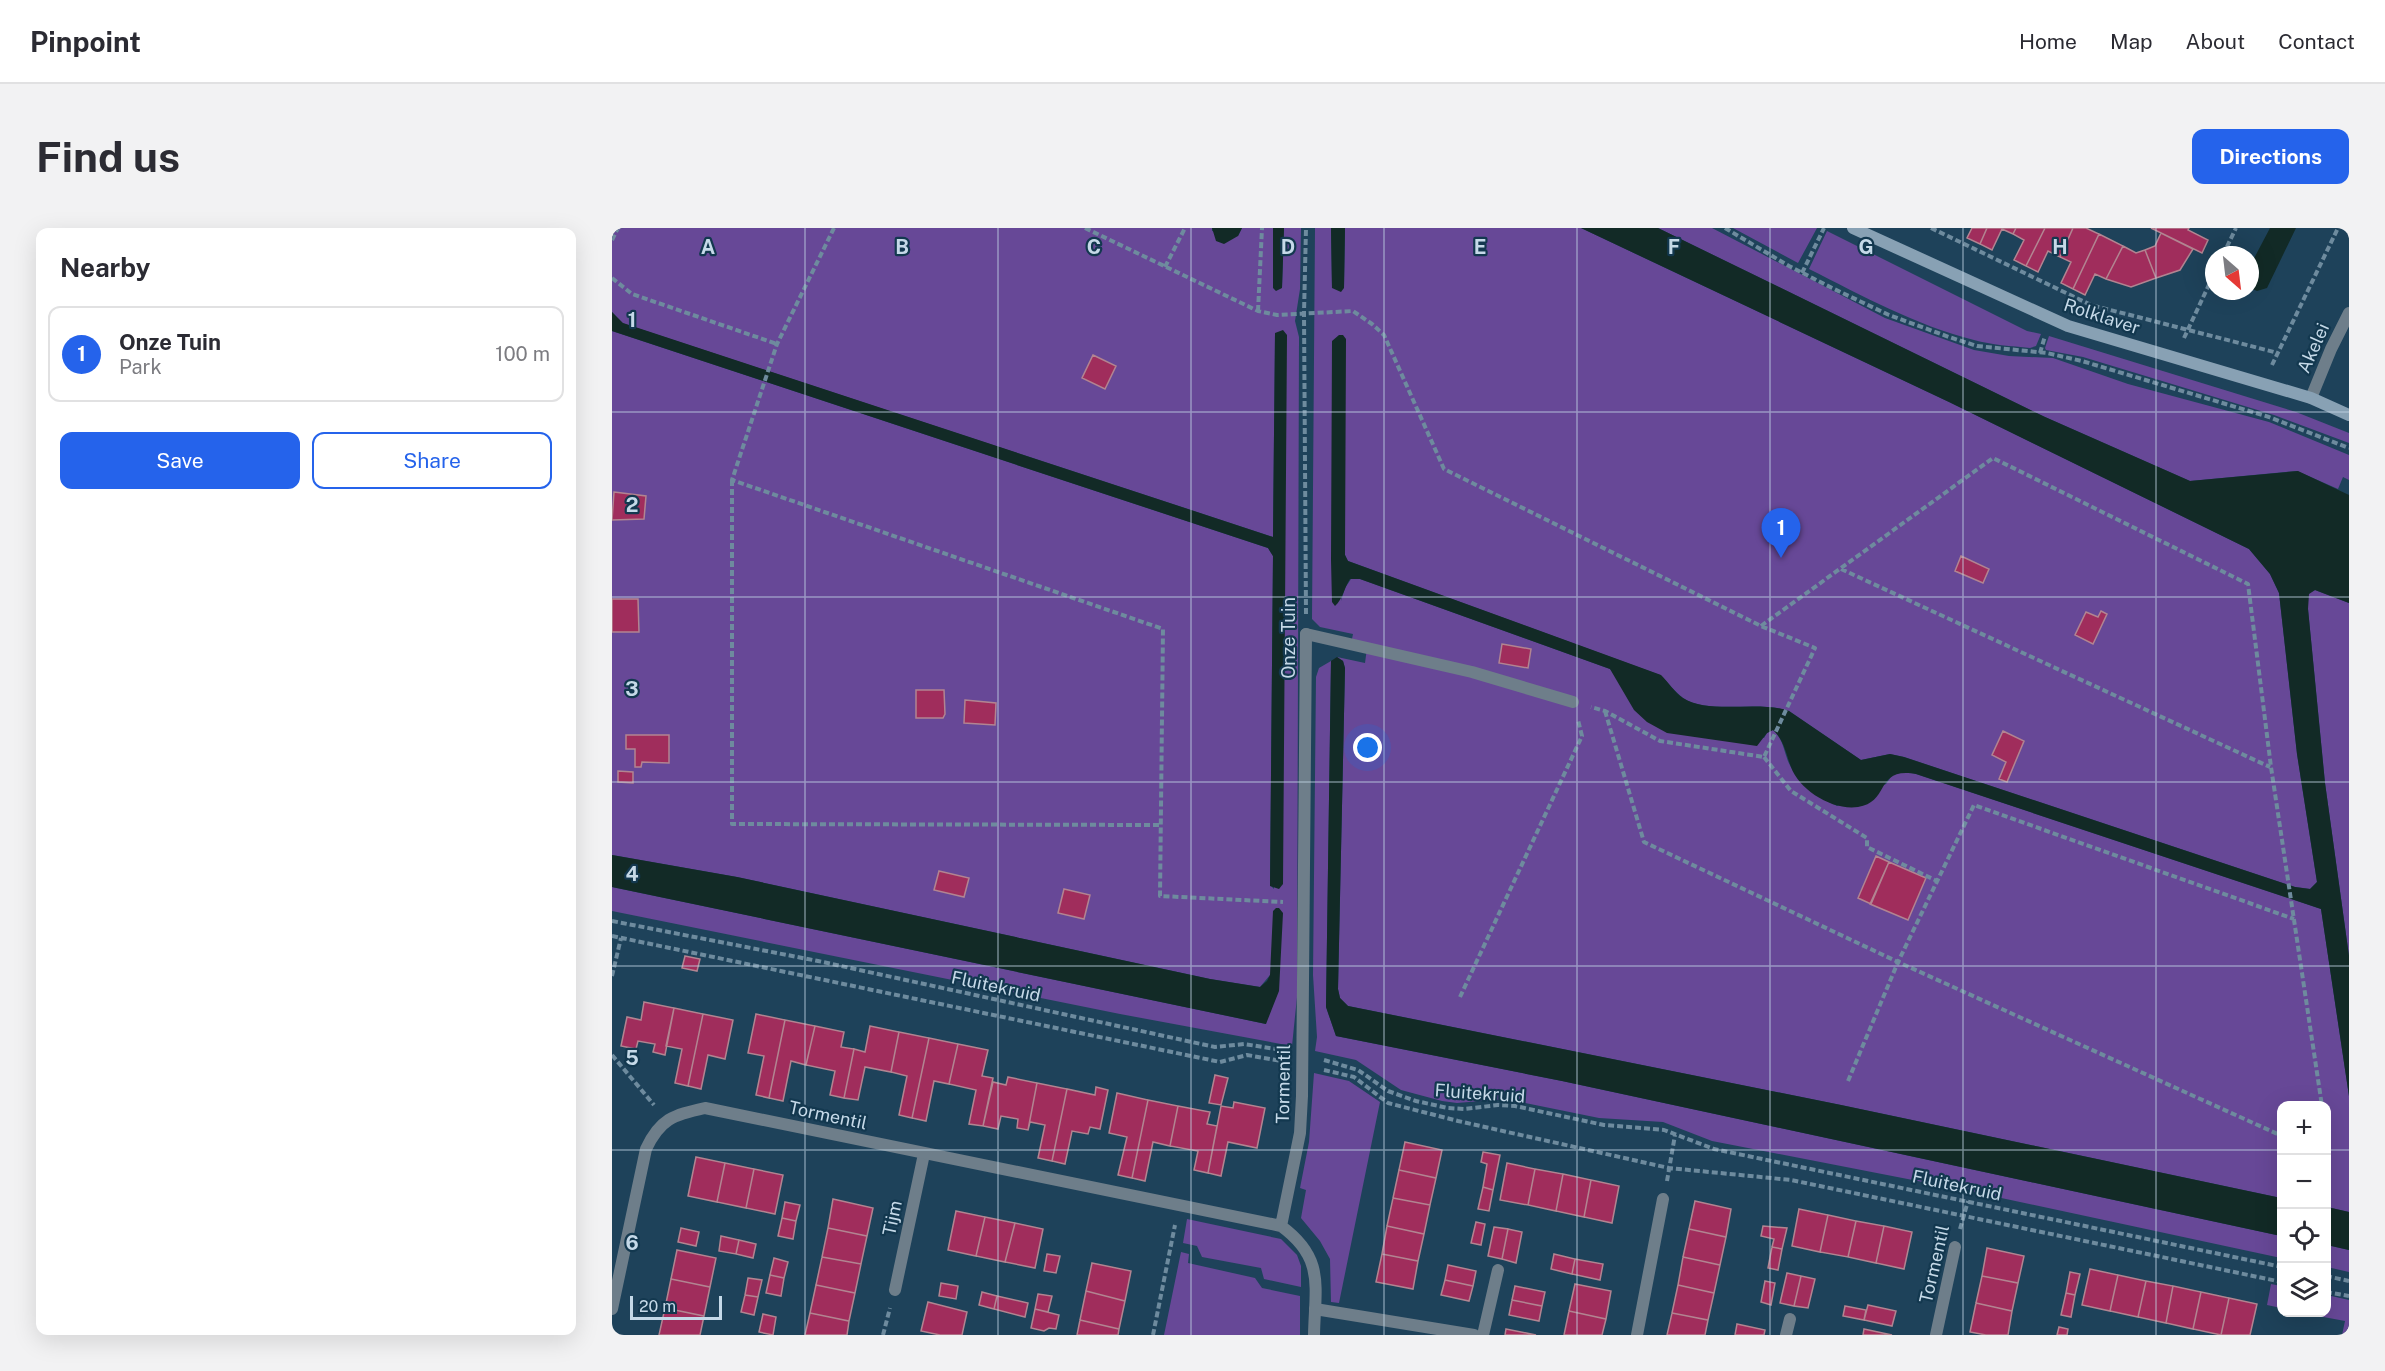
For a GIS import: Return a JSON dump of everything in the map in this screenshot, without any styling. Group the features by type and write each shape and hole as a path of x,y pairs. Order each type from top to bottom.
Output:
{"street":[{"name":"Rolklaver","path":"1854,228 2068,326 2311,398 2349,415"},
{"name":"Akelei","path":"2311,398 2349,313"},
{"path":"1306,634 1472,672 1573,702"},
{"name":"Onze Tuin","path":"1302,977 1306,634"},
{"name":"Tormentil","path":"666,1120 675,1115 705,1108 1281,1226 1300,1133 1302,977"},
{"path":"612,1309 615,1283 646,1149 651,1138 666,1120"},
{"name":"Tijm","path":"895,1290 924,1154"},
{"path":"1637,1335 1664,1199"},
{"path":"1281,1226 1298,1238 1310,1257 1315,1273 1314,1335"},
{"name":"Tormentil","path":"1936,1335 1954,1247"},
{"path":"1483,1335 1498,1270"},
{"path":"1314,1309 1474,1335"},
{"path":"1786,1335 1790,1319"}],"path":[{"path":"612,240 618,228"},
{"path":"834,228 777,344 732,480 732,824 1161,825"},
{"path":"1086,228 1258,311 1277,315 1353,311 1384,335 1444,469 1761,626 1815,648 1764,757"},
{"path":"1165,267 1185,228"},
{"path":"1258,311 1262,228"},
{"name":"Onze Tuin","path":"1306,228 1304,313 1306,634"},
{"path":"1725,228 1802,273 1889,315 1949,338 1977,346 2047,353 2082,361 2269,417 2349,448"},
{"path":"1802,273 1824,228"},
{"path":"1931,228 2091,305 2278,353"},
{"path":"2227,246 2236,228"},
{"path":"2263,384 2338,228"},
{"path":"612,278 632,294 777,344"},
{"path":"2174,358 2205,293"},
{"path":"1761,626 1993,458 2248,584 2271,767 2321,1101"},
{"path":"732,480 1164,630 1160,896 1303,903"},
{"path":"1841,569 2271,767"},
{"path":"1573,702 1605,711 1659,741 1764,757 1791,791 1867,837 1867,847 1937,881"},
{"path":"1460,997 1582,736 1573,702"},
{"path":"1605,711 1644,842 1898,962 2277,1134"},
{"path":"1848,1081 1898,962 1974,805 2294,919"},
{"name":"Fluitekruid","path":"612,921 818,961 1215,1047 1244,1044 1302,1055 1358,1070 1371,1081 1402,1098 1448,1108 1515,1106 1594,1123 1646,1127 1675,1134 1714,1149 2277,1266"},
{"path":"612,936 1220,1062 1247,1055 1289,1062"},
{"path":"612,976 621,938"},
{"path":"612,1055 666,1120"},
{"path":"1320,1070 1354,1077 1388,1103 1669,1168 1791,1180 2277,1281"},
{"path":"1664,1199 1675,1134"},
{"name":"Tormentil","path":"1954,1247 1968,1201"},
{"path":"1153,1335 1179,1206"},
{"path":"2331,1277 2349,1281"},
{"path":"2331,1293 2349,1296"}],"shaded area":[{"path":"612,228 1212,228 1212,231 1238,236 1242,228 1273,228 1273,288 1282,288 1284,228 1301,228 1300,289 1295,321 1299,337 1297,997 1292,1046 1120,1014 612,911 612,887 1266,1024 1270,975 1260,987 1210,979 737,877 612,855 612,331 1268,548 1273,556 1270,885 1274,889 1275,333 1273,537 622,323 612,312"},
{"path":"1212,228 1242,228 1238,236 1224,244 1216,241"},
{"path":"1273,228 1284,228 1282,288 1276,291 1273,288"},
{"path":"1315,228 1331,228 1332,288 1344,288 1345,228 1581,228 1949,402 2249,549 2270,574 2279,593 2297,754 2317,882 2310,889 2295,887 1904,757 1890,754 1861,760 1789,711 1777,708 1719,707 1693,703 1680,696 1660,675 1348,561 1345,555 1341,601 1351,579 1360,579 1610,669 1614,673 1764,738 1773,730 1780,739 1789,764 1801,781 1817,795 1837,806 1886,784 1893,774 1902,771 2321,909 2349,1096 2349,1212 2331,1208 2331,1101 2277,1101 2277,1197 1841,1105 1348,1006 1340,998 1338,989 1345,668 1343,661 1337,657 1365,663 1367,648 1351,644 1353,634 1320,627 1312,619"},
{"path":"1331,228 1345,228 1344,288 1341,292 1332,288"},
{"path":"1581,228 1658,228 2045,417 2190,481 2298,471 2349,495 2349,603 2315,590 2309,594 2308,609 2325,783 2349,956 2349,1096 2321,909 1916,774 1903,773 1894,776 1868,804 1858,807 1838,806 1818,797 1801,784 1791,767 1782,743 1773,730 1767,733 1757,746 1667,733 1647,722 1634,710 1610,669 1360,579 1350,579 1335,606 1332,602 1331,560 1332,341 1339,335 1343,335 1346,339 1345,555 1348,561 1661,675 1680,696 1694,703 1720,707 1777,708 1789,711 1861,760 1890,754 1904,757 2295,887 2310,889 2317,882 2297,754 2279,593 2270,574 2249,549 1949,402"},
{"path":"1658,228 1712,228 1885,318 1974,350 2009,356 2053,358 2128,384 2269,422 2349,455 2349,480 2343,477 2338,489 2297,471 2190,481 2045,417"},
{"path":"1733,228 1817,228 1798,263"},
{"path":"2270,228 2296,228 2267,288 2259,290 2259,249"},
{"path":"1827,231 2027,331 2041,334 2036,346 2030,348 1981,342 1952,334 1890,309 1809,269"},
{"path":"612,312 623,323 1273,537 1275,333 1283,330 1287,335 1283,884 1279,889 1270,886 1273,556 1268,548 612,331"},
{"path":"2049,336 2296,412 2349,433 2349,443 2274,415 2083,357 2046,350"},
{"path":"2315,590 2349,603 2349,956 2325,783 2308,609 2308,594"},
{"path":"1337,657 1343,661 1345,668 1338,989 1340,998 1348,1006 1841,1105 2277,1197 2277,1235 1562,1081 1336,1036 1326,1007 1331,661"},
{"path":"1331,661 1326,1007 1336,1036 1562,1081 2277,1235 2277,1257 1964,1190 1712,1141 1663,1122 1599,1118 1505,1099 1457,1103 1442,1101 1401,1090 1356,1060 1315,1051 1317,1037 1313,975 1316,677 1319,668"},
{"path":"612,855 737,877 1210,979 1260,987 1270,975 1273,911 1279,908 1283,913 1279,991 1266,1024 612,887"},
{"path":"1314,1073 1349,1081 1380,1102 1339,1303 1331,1302 1330,1259 1320,1241 1301,1218 1306,1190 1300,1188 1309,1142"},
{"path":"2331,1208 2349,1212 2349,1250 2331,1246"},
{"path":"1187,1219 1281,1239 1297,1255 1301,1266 1301,1287 1264,1279 1261,1268 1202,1257 1197,1246 1183,1243"},
{"path":"2331,1246 2349,1250 2349,1272 2331,1268"},
{"path":"1181,1252 1189,1254 1188,1263 1255,1278 1262,1288 1300,1296 1300,1335 1164,1335"},
{"path":"2271,1284 2277,1285 2277,1307 2267,1305"},
{"path":"2331,1296 2349,1300 2349,1335 2342,1335 2345,1321 2324,1317 2331,1317"}],"building":[{"path":"1972,228 1987,228 1980,244 1967,238"},
{"path":"1987,228 2016,228 2013,234 2002,229 1992,250 1980,244"},
{"path":"2016,228 2045,228 2026,266 2014,260 2024,240 2013,234"},
{"path":"2045,228 2073,228 2060,257 2048,251 2038,272 2026,266"},
{"path":"2073,228 2086,228 2099,234 2073,289 2061,283 2071,262 2060,257"},
{"path":"2151,228 2189,228 2188,230 2208,240 2202,253"},
{"path":"2161,233 2193,249 2180,270 2156,278 2145,250 2155,246"},
{"path":"2099,234 2123,246 2106,279 2095,274 2085,295 2073,289"},
{"path":"2123,246 2136,253 2145,250 2156,278 2131,287 2106,279"},
{"path":"1093,355 1116,366 1105,389 1082,378"},
{"path":"614,492 646,496 644,519 612,520"},
{"path":"1961,556 1989,569 1983,583 1955,571"},
{"path":"612,599 638,599 639,632 612,632"},
{"path":"2101,611 2107,614 2093,644 2075,635 2086,612 2098,617"},
{"path":"1502,644 1531,649 1528,668 1499,663"},
{"path":"916,690 944,690 945,714 943,718 916,718"},
{"path":"965,700 996,703 995,725 964,723"},
{"path":"2003,731 2024,741 2007,782 1999,779 2006,762 1992,755"},
{"path":"626,735 669,735 669,763 642,762 641,767 635,767 635,749 626,749"},
{"path":"618,771 633,772 633,783 618,782"},
{"path":"1876,856 1889,862 1871,904 1858,898"},
{"path":"1889,862 1926,878 1908,920 1870,904"},
{"path":"939,871 969,878 964,897 934,890"},
{"path":"1064,889 1090,895 1084,919 1058,913"},
{"path":"685,956 700,959 697,971 682,968"},
{"path":"644,1002 674,1008 665,1055 653,1052 655,1044 638,1041 636,1049 621,1046 627,1017 641,1020"},
{"path":"674,1008 703,1014 688,1086 675,1083 682,1049 666,1046"},
{"path":"703,1014 733,1020 725,1059 708,1055 701,1089 688,1086"},
{"path":"756,1014 785,1020 769,1098 756,1095 764,1056 748,1053"},
{"path":"785,1020 815,1026 806,1065 791,1061 783,1101 769,1098"},
{"path":"815,1026 844,1032 841,1047 854,1049 844,1098 830,1095 835,1071 806,1065"},
{"path":"870,1026 899,1032 891,1072 865,1067 858,1100 844,1098 854,1049 865,1052"},
{"path":"899,1032 929,1038 912,1118 899,1115 907,1076 891,1072"},
{"path":"929,1038 958,1044 949,1084 934,1081 926,1121 912,1118"},
{"path":"958,1044 988,1050 982,1076 993,1078 983,1126 969,1124 976,1090 949,1084"},
{"path":"1215,1075 1228,1078 1221,1105 1209,1103"},
{"path":"1008,1077 1037,1083 1028,1130 1017,1128 1018,1119 1001,1116 998,1129 983,1126 993,1082 1006,1085"},
{"path":"1037,1083 1067,1089 1052,1161 1038,1158 1045,1125 1030,1122 1028,1130"},
{"path":"1096,1087 1108,1090 1100,1129 1090,1127 1088,1134 1072,1131 1065,1164 1052,1161 1067,1089 1095,1095"},
{"path":"1117,1093 1148,1100 1132,1178 1118,1175 1127,1137 1109,1133"},
{"path":"1148,1100 1178,1106 1170,1146 1153,1142 1145,1181 1132,1178"},
{"path":"1234,1102 1265,1108 1257,1148 1228,1142 1221,1176 1208,1173 1221,1106 1233,1108"},
{"path":"1178,1106 1210,1112 1207,1124 1217,1126 1208,1173 1194,1170 1198,1151 1170,1146"},
{"path":"1405,1142 1442,1150 1436,1178 1399,1170"},
{"path":"1483,1152 1500,1155 1493,1190 1483,1187 1487,1164 1481,1162"},
{"path":"696,1157 725,1163 717,1202 688,1196"},
{"path":"725,1163 754,1169 746,1208 717,1202"},
{"path":"1507,1163 1535,1169 1528,1205 1500,1200"},
{"path":"754,1169 783,1175 775,1214 746,1208"},
{"path":"1535,1169 1563,1174 1556,1211 1528,1205"},
{"path":"1399,1170 1436,1178 1430,1205 1393,1198"},
{"path":"1563,1174 1591,1180 1584,1217 1556,1211"},
{"path":"1591,1180 1619,1186 1612,1223 1584,1217"},
{"path":"1483,1187 1493,1190 1489,1211 1478,1209"},
{"path":"1393,1198 1430,1205 1424,1234 1387,1226"},
{"path":"833,1199 873,1208 867,1236 828,1228"},
{"path":"1695,1201 1731,1209 1726,1237 1689,1229"},
{"path":"785,1202 800,1205 796,1221 782,1218"},
{"path":"1799,1209 1828,1215 1820,1252 1792,1246"},
{"path":"956,1211 985,1217 976,1256 948,1250"},
{"path":"1828,1215 1856,1221 1848,1257 1820,1252"},
{"path":"985,1217 1015,1223 1005,1262 976,1256"},
{"path":"782,1218 796,1221 793,1239 778,1236"},
{"path":"1856,1221 1884,1226 1876,1263 1848,1257"},
{"path":"1476,1222 1485,1224 1481,1245 1471,1243"},
{"path":"1015,1223 1043,1229 1035,1268 1005,1262"},
{"path":"1387,1226 1424,1234 1418,1261 1382,1254"},
{"path":"1763,1226 1787,1228 1782,1249 1772,1247 1774,1239 1761,1236"},
{"path":"1884,1226 1912,1232 1904,1269 1876,1263"},
{"path":"1494,1227 1508,1229 1502,1259 1488,1256"},
{"path":"681,1228 699,1232 696,1246 678,1242"},
{"path":"828,1228 867,1236 861,1264 822,1257"},
{"path":"1508,1229 1522,1232 1516,1263 1502,1259"},
{"path":"1689,1229 1726,1237 1720,1265 1683,1257"},
{"path":"721,1236 739,1240 736,1254 719,1251"},
{"path":"739,1240 756,1244 753,1258 736,1254"},
{"path":"1772,1247 1782,1249 1778,1270 1768,1268"},
{"path":"1987,1248 2024,1256 2018,1283 1982,1276"},
{"path":"677,1250 716,1258 710,1287 671,1279"},
{"path":"1047,1254 1060,1256 1056,1273 1044,1271"},
{"path":"1382,1254 1418,1261 1413,1289 1376,1282"},
{"path":"1554,1254 1575,1259 1572,1274 1551,1269"},
{"path":"822,1257 861,1264 855,1293 816,1285"},
{"path":"1683,1257 1720,1265 1714,1293 1678,1285"},
{"path":"774,1258 788,1262 784,1278 770,1275"},
{"path":"1575,1259 1603,1264 1600,1280 1572,1274"},
{"path":"1092,1263 1131,1271 1125,1301 1086,1291"},
{"path":"1448,1265 1476,1271 1473,1286 1445,1280"},
{"path":"2090,1269 2118,1275 2110,1311 2082,1305"},
{"path":"2070,1272 2080,1274 2075,1295 2066,1293"},
{"path":"1787,1273 1801,1276 1794,1306 1780,1303"},
{"path":"770,1275 784,1278 781,1296 766,1293"},
{"path":"2118,1275 2146,1281 2138,1317 2110,1311"},
{"path":"1801,1276 1815,1279 1808,1308 1794,1306"},
{"path":"1982,1276 2018,1283 2012,1311 1976,1303"},
{"path":"748,1278 762,1280 758,1297 745,1295"},
{"path":"671,1279 710,1287 704,1316 665,1308"},
{"path":"1445,1280 1473,1286 1469,1301 1441,1295"},
{"path":"1765,1281 1775,1283 1771,1305 1761,1302"},
{"path":"2146,1281 2173,1286 2166,1323 2138,1317"},
{"path":"941,1283 958,1286 956,1299 939,1296"},
{"path":"1575,1284 1611,1291 1606,1319 1569,1311"},
{"path":"816,1285 855,1293 849,1321 810,1313"},
{"path":"1678,1285 1714,1293 1708,1320 1672,1313"},
{"path":"1515,1286 1545,1292 1542,1306 1512,1300"},
{"path":"2173,1286 2201,1292 2193,1329 2166,1323"},
{"path":"1086,1291 1125,1301 1119,1329 1080,1320"},
{"path":"982,1292 997,1296 994,1309 979,1305"},
{"path":"2201,1292 2229,1298 2221,1335 2193,1329"},
{"path":"2066,1293 2075,1295 2071,1317 2061,1315"},
{"path":"1038,1294 1052,1296 1048,1312 1035,1309"},
{"path":"745,1295 758,1297 754,1315 741,1312"},
{"path":"997,1296 1028,1303 1025,1317 994,1309"},
{"path":"2229,1298 2257,1304 2250,1335 2221,1335"},
{"path":"1512,1300 1542,1306 1539,1321 1509,1315"},
{"path":"928,1302 967,1312 962,1335 940,1335 921,1331"},
{"path":"1976,1303 2012,1311 2008,1335 1970,1332"},
{"path":"1868,1305 1896,1311 1892,1326 1864,1320"},
{"path":"1845,1306 1866,1310 1864,1320 1843,1316"},
{"path":"665,1308 704,1316 700,1335 659,1335"},
{"path":"1035,1309 1059,1315 1056,1329 1049,1328 1044,1331 1031,1328"},
{"path":"1569,1311 1606,1319 1602,1335 1564,1335"},
{"path":"810,1313 849,1321 847,1335 805,1335"},
{"path":"1672,1313 1708,1320 1705,1335 1667,1335"},
{"path":"763,1314 776,1317 773,1335 759,1332"},
{"path":"1080,1320 1119,1329 1118,1335 1077,1335"},
{"path":"1737,1324 1765,1330 1764,1335 1735,1335"},
{"path":"2059,1327 2068,1329 2067,1335 2057,1335"},
{"path":"1506,1329 1536,1335 1505,1335"},
{"path":"1864,1329 1892,1335 1863,1335"}],"place":[{"name":"Onze Tuin","path":"1781,558"}]}
